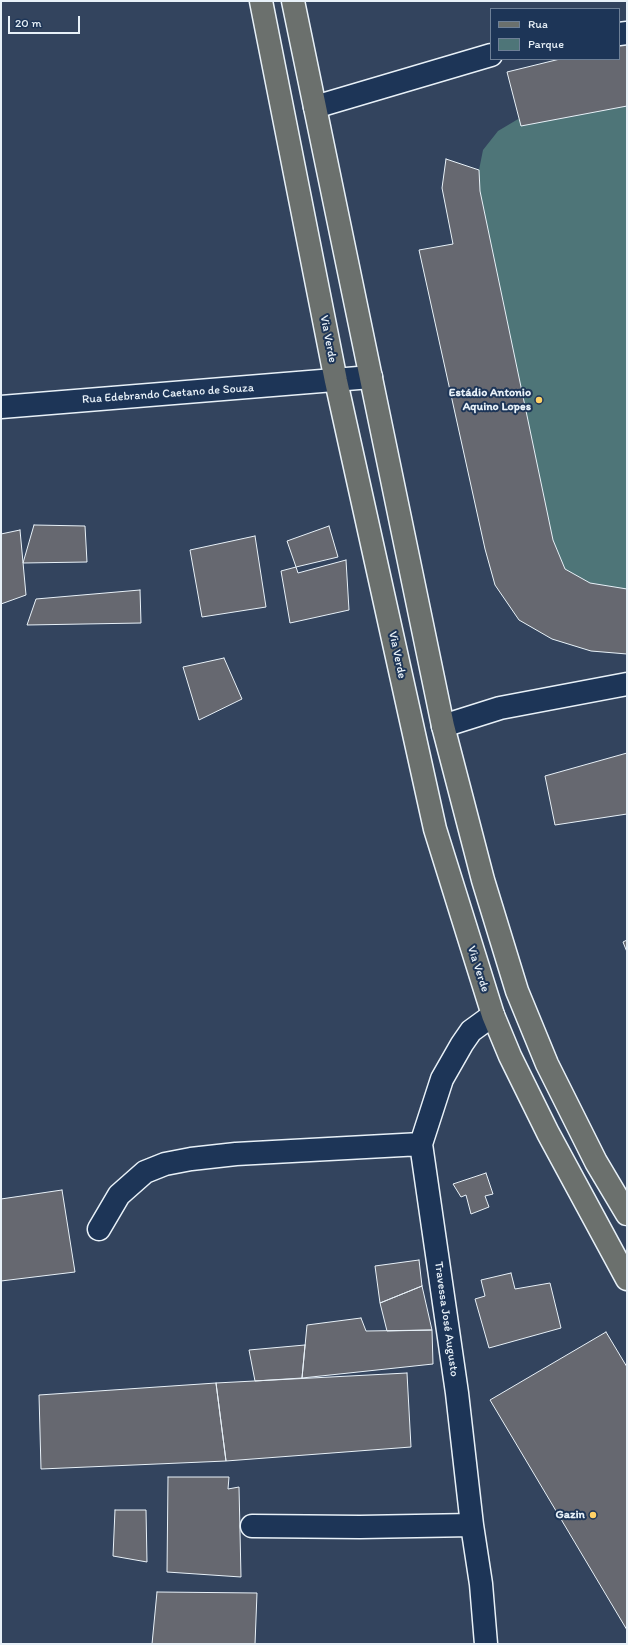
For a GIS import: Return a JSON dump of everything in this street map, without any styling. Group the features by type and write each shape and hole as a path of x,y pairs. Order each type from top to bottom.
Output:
{"main road":[{"name":"Via Verde","path":"261,1 336,381 435,829 493,1015 510,1056 548,1133 627,1279"},
{"path":"293,1 443,726 483,880 517,991 550,1071 596,1162 627,1214"}],"street":[{"path":"315,107 490,55"},
{"name":"Rua Edebrando Caetano de Souza","path":"1,407 371,377"},
{"path":"443,726 500,708 627,684"},
{"name":"Travessa José Augusto","path":"486,1644 481,1584 472,1525 457,1393 421,1144 442,1079 471,1031 493,1015"},
{"path":"99,1229 119,1195 145,1172 165,1164 191,1159 236,1154 421,1144"},
{"path":"252,1526 360,1527 472,1525"}],"green space":[{"name":"Estádio Antonio Aquino Lopes","path":"627,43 627,654 591,651 552,639 519,620 495,585 485,549 419,250 453,244 442,188 446,159 479,170 483,150 498,131 617,60 620,60 620,45"}],"building":[{"path":"627,43 627,106 521,126 507,72 556,60 620,60 620,45"},
{"path":"446,159 479,170 480,191 553,540 565,569 590,583 627,589 627,654 591,651 552,639 519,620 495,585 485,549 419,250 453,244 442,188"},
{"path":"34,525 85,526 87,562 23,563"},
{"path":"329,526 338,557 296,567 287,541"},
{"path":"20,530 26,595 1,604 1,534"},
{"path":"255,536 266,607 202,617 190,550"},
{"path":"346,560 349,610 290,623 281,571 296,567 298,573"},
{"path":"140,590 141,623 27,625 36,599"},
{"path":"224,658 242,699 199,720 183,667"},
{"path":"627,753 627,814 555,825 545,776"},
{"path":"627,940 627,952 623,942"},
{"path":"486,1173 493,1194 485,1196 489,1207 471,1214 466,1195 461,1197 453,1184"},
{"path":"62,1190 75,1272 1,1281 1,1199"},
{"path":"419,1260 422,1286 380,1303 375,1266"},
{"path":"511,1273 515,1289 550,1283 561,1328 489,1348 475,1299 485,1296 481,1280"},
{"path":"422,1286 432,1330 387,1331 380,1303"},
{"path":"361,1318 366,1331 432,1330 433,1364 302,1378 307,1325"},
{"name":"Gazin","path":"606,1332 627,1367 627,1630 490,1400"},
{"path":"305,1345 302,1378 255,1381 249,1350"},
{"path":"407,1373 411,1447 226,1461 216,1383"},
{"path":"216,1383 226,1461 41,1469 39,1395"},
{"path":"168,1477 229,1477 228,1489 239,1487 241,1577 167,1572"},
{"path":"115,1510 146,1510 147,1562 113,1556"},
{"path":"157,1592 257,1593 255,1644 152,1644"}],"place":[{"name":"Estádio Antonio Aquino Lopes","path":"539,400"},
{"name":"Gazin","path":"593,1515"}]}
